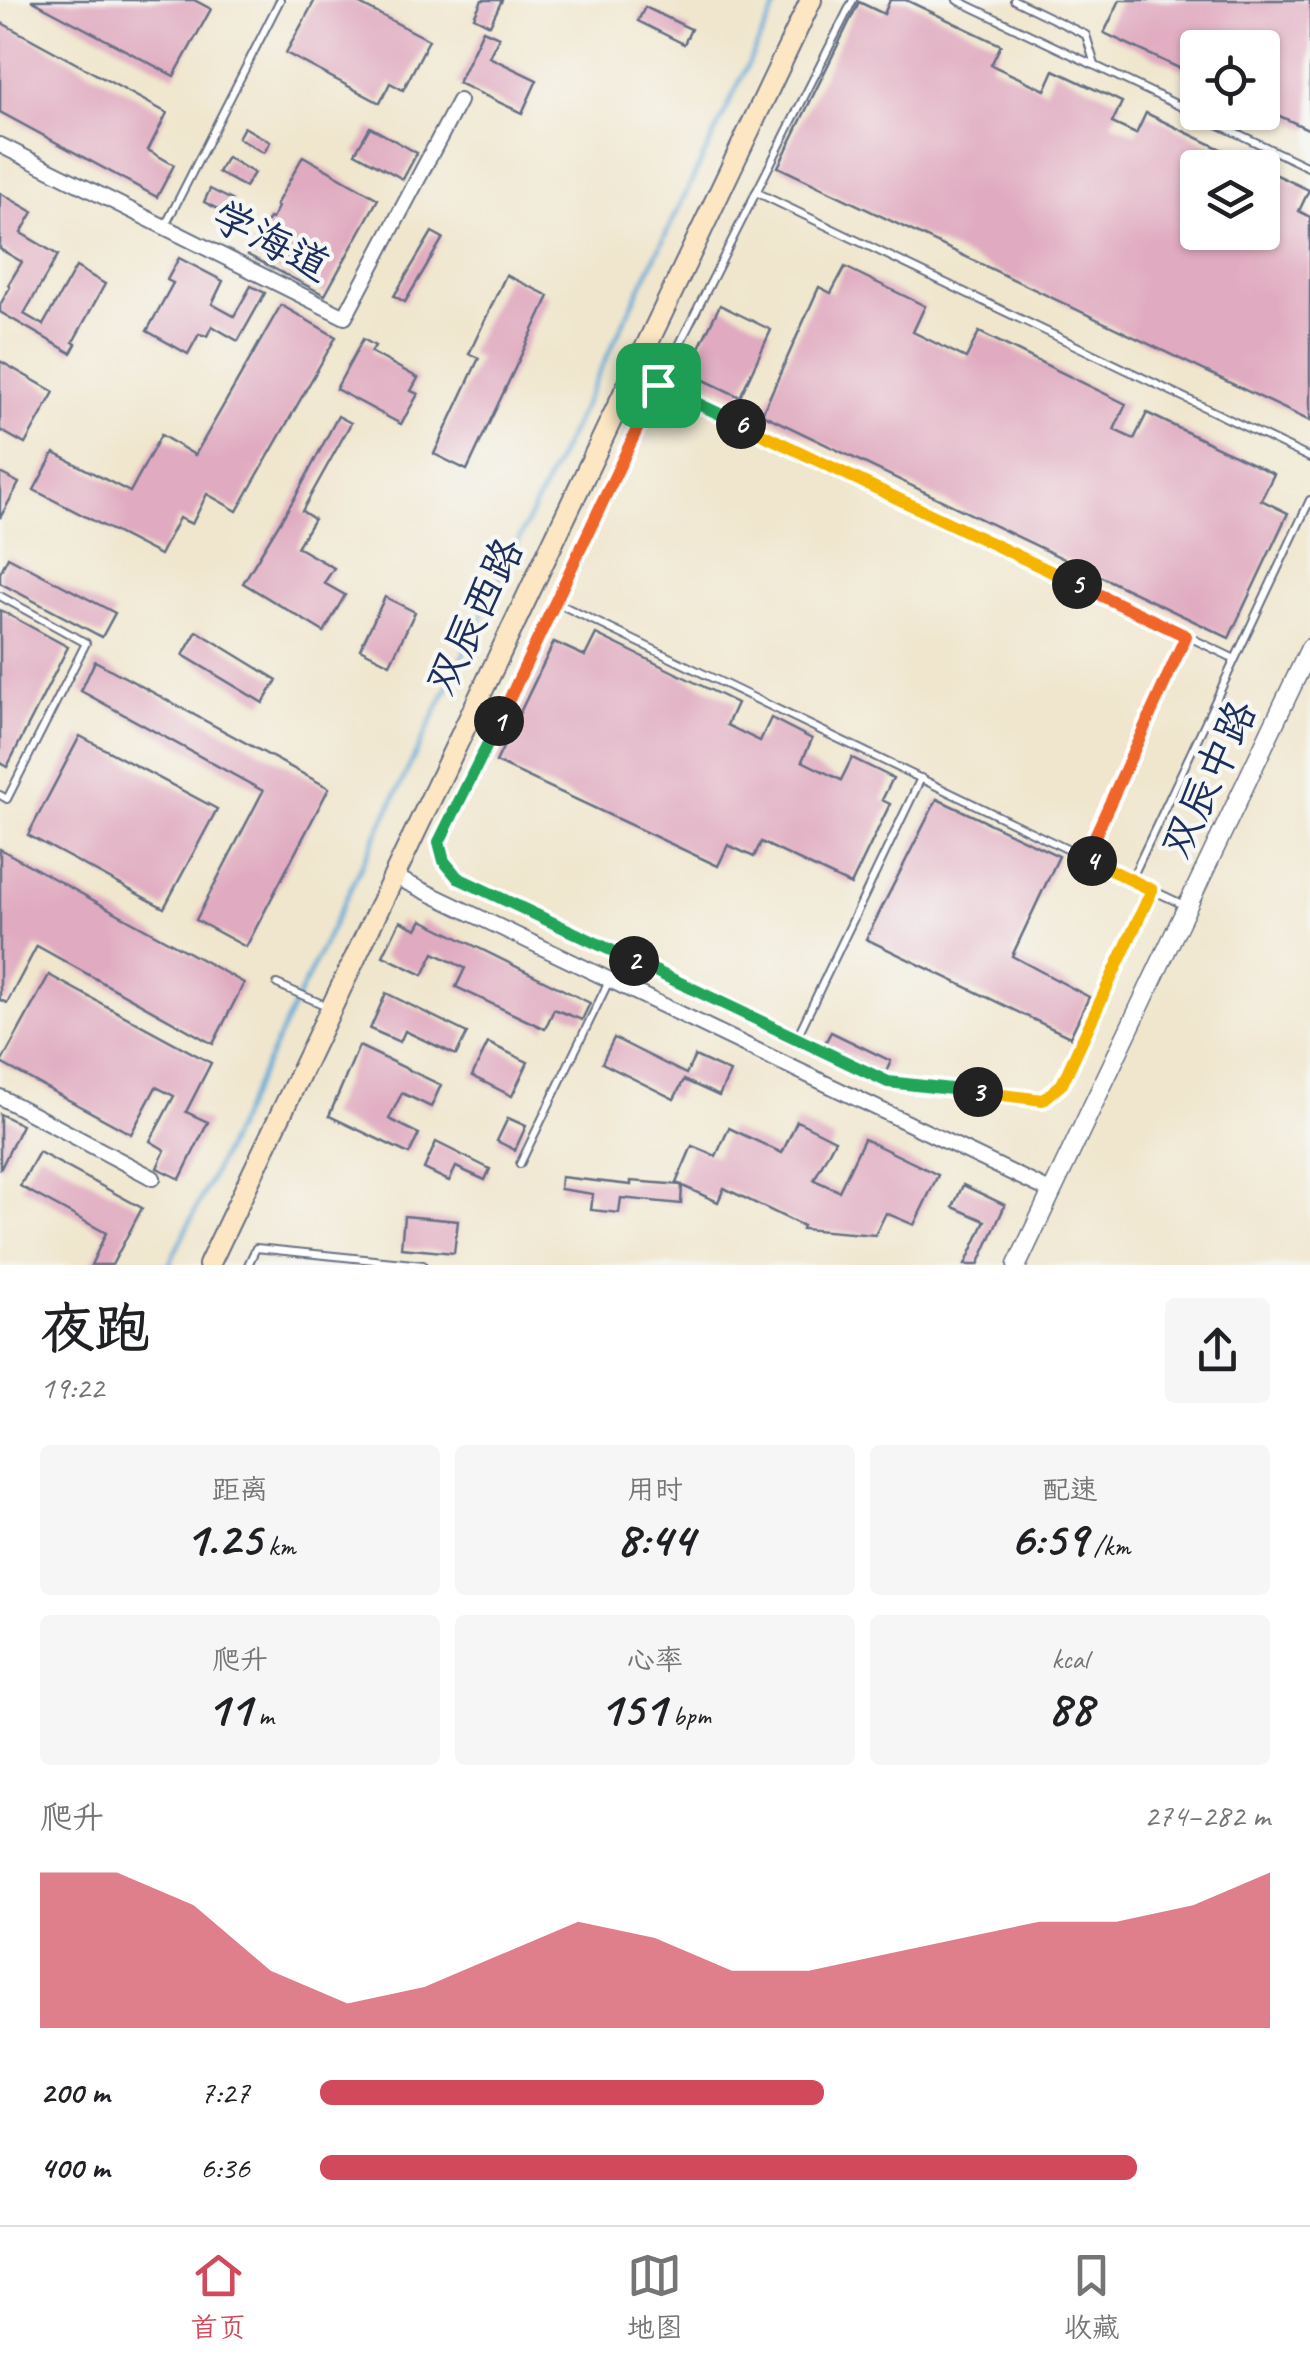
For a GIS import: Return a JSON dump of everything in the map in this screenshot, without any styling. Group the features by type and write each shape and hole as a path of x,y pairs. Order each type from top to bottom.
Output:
{"main road":[{"name":"双辰西路","path":"209,1265 811,0"}],"street":[{"name":"学海道","path":"0,145 345,317 459,101"},
{"name":"双辰中路","path":"1018,1265 1310,648"},
{"path":"393,876 1052,1192"},
{"path":"0,1097 154,1178"}],"lane":[{"path":"165,227 280,0"},
{"path":"852,0 658,385 558,602 439,842 444,861 458,878 888,1082 1043,1100 1062,1084 1152,890"},
{"path":"957,0 1310,168"},
{"path":"1014,0 1086,34 1095,64"},
{"path":"756,192 1310,458"},
{"path":"658,385 1233,658"},
{"path":"1131,880 1310,500"},
{"path":"0,596 86,643 7,799 0,795"},
{"path":"558,602 1187,907"},
{"path":"1085,858 1186,636"},
{"path":"797,1036 921,778"},
{"path":"520,1164 610,980"},
{"path":"277,984 330,1008"},
{"path":"248,1265 256,1248 423,1265"}],"building":[{"path":"31,0 194,0 211,9 174,76"},
{"path":"315,0 352,0 429,40 403,90 390,83 380,103 286,53"},
{"path":"482,0 502,0 490,25 474,17"},
{"path":"890,0 906,0 1001,45 991,65 1045,90 1054,70 1122,102 1112,123 1136,134 1146,113 1223,150 1180,150 1180,250 1280,250 1280,176 1309,190 1299,211 1310,217 1310,421 778,167 859,2 884,14"},
{"path":"1120,0 1310,0 1310,130 1280,116 1280,30 1180,30 1180,69 1104,33"},
{"path":"645,7 691,29 684,44 638,21"},
{"path":"0,22 167,113 148,150 174,165 157,197 0,112"},
{"path":"483,30 499,37 489,57 537,80 522,113 458,83"},
{"path":"244,127 270,142 264,153 238,138"},
{"path":"370,127 417,153 403,179 355,153"},
{"path":"303,156 378,199 325,295 248,255 269,218 272,219"},
{"path":"227,157 254,173 245,187 218,172"},
{"path":"210,189 232,200 226,213 204,202"},
{"path":"0,193 33,212 21,233 58,255 24,314 43,325 76,267 105,284 73,342 76,344 71,353 0,312 8,285 22,262 0,249"},
{"path":"432,232 443,238 405,302 394,296"},
{"path":"179,258 223,281 212,304 234,316 251,286 265,293 238,341 212,326 207,336 199,334 188,354 147,331 173,283 167,280"},
{"path":"845,267 925,306 913,332 966,358 979,332 1126,404 1114,430 1134,439 1147,413 1274,474 1261,500 1288,513 1229,638 762,414 819,287 831,293"},
{"path":"506,275 549,296 467,470 434,454 479,358 469,354"},
{"path":"281,305 336,337 237,511 207,494 192,524 179,518 160,555 34,490 54,453 130,492 161,435 195,455"},
{"path":"720,305 771,330 740,397 687,372"},
{"path":"363,339 375,346 371,352 418,378 411,391 418,394 401,424 336,389"},
{"path":"0,361 54,392 25,444 0,430"},
{"path":"338,416 351,423 302,511 314,519 297,547 334,568 324,583 345,595 324,632 243,583"},
{"path":"0,473 19,483 0,518"},
{"path":"8,557 115,613 102,637 0,583"},
{"path":"385,597 415,612 390,664 360,649"},
{"path":"0,610 68,647 7,767 0,763"},
{"path":"197,631 277,680 263,703 183,655"},
{"path":"596,634 737,703 727,725 760,741 771,718 812,739 802,761 841,780 852,758 893,778 882,800 890,804 851,885 761,842 754,857 728,845 718,866 496,762 554,642 585,656"},
{"path":"95,661 329,788 246,947 196,920 263,791 81,691"},
{"path":"80,736 217,809 164,908 28,835"},
{"path":"937,799 1059,856 1012,956 1089,997 1070,1037 866,939"},
{"path":"0,849 244,983 213,1044 37,946 7,1003 0,1000"},
{"path":"422,920 590,1003 582,1020 554,1009 545,1029 456,987 465,968 434,953 423,975 383,956 400,921 417,929"},
{"path":"49,975 211,1063 186,1112 208,1122 180,1179 157,1168 165,1150 150,1141 174,1096 156,1087 131,1134 1,1063"},
{"path":"386,993 467,1033 456,1055 405,1031 400,1042 370,1029"},
{"path":"831,1032 891,1061 886,1072 825,1043"},
{"path":"614,1038 686,1074 695,1056 730,1072 719,1096 684,1080 674,1099 602,1063"},
{"path":"488,1043 528,1062 512,1096 472,1076"},
{"path":"359,1046 441,1085 431,1107 402,1093 389,1119 419,1134 409,1154 329,1116"},
{"path":"0,1114 22,1125 0,1170"},
{"path":"508,1118 526,1126 515,1150 497,1141"},
{"path":"797,1121 835,1140 814,1180 839,1191 864,1139 938,1175 914,1225 886,1213 875,1235 802,1229 803,1226 724,1188 718,1202 676,1183 692,1146 716,1156 729,1128 782,1153"},
{"path":"436,1142 490,1169 485,1180 456,1167 449,1181 424,1169"},
{"path":"39,1152 142,1208 112,1265 91,1265 106,1233 20,1186"},
{"path":"561,1177 631,1185 631,1181 682,1185 681,1204 621,1198 619,1213 591,1210 593,1194 560,1189"},
{"path":"963,1185 1005,1205 978,1265 965,1265 985,1221 953,1207"},
{"path":"404,1216 458,1221 454,1253 401,1248"}],"waterway":[{"path":"169,1265 779,0"}],"route":[{"path":"658,385 1186,636 1085,858 1152,890 1062,1084 1043,1100 888,1082 458,878 444,861 439,842 558,602 658,385"}]}
